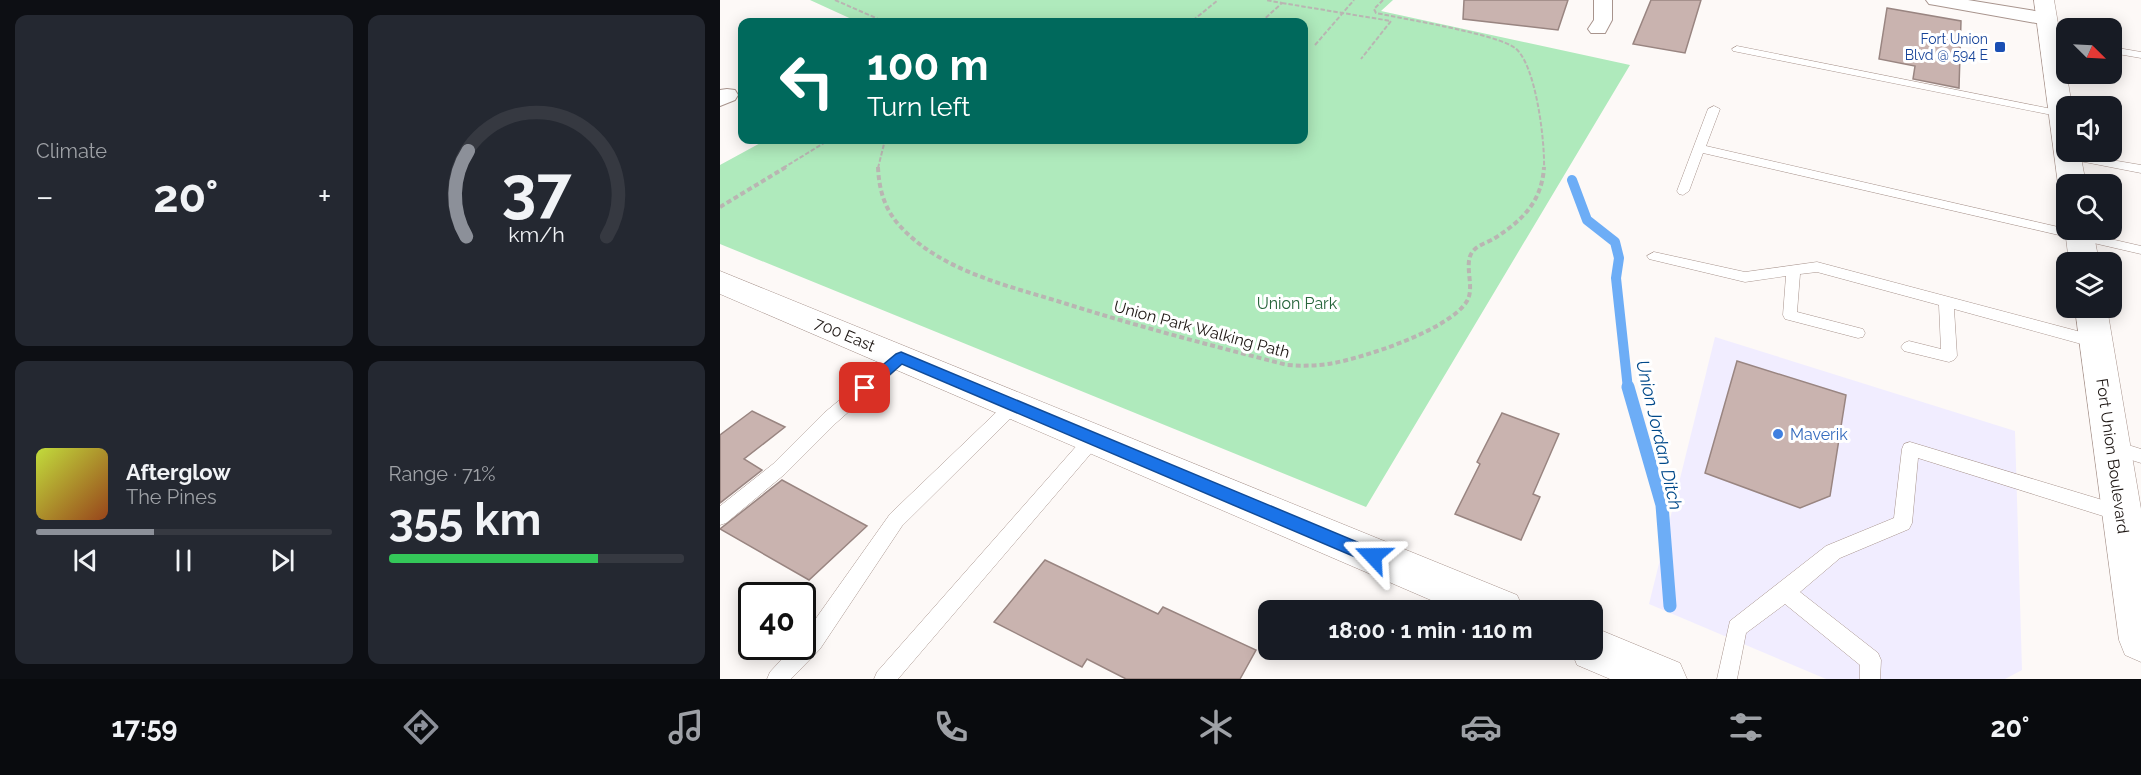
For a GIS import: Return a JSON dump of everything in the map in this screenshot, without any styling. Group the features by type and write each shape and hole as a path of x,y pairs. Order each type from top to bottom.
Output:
{"street":[{"path":"1598,29 1603,20 1603,0"},
{"path":"1935,0 2052,25 2060,96"},
{"name":"700 East","path":"720,282 1478,600"},
{"name":"Fort Union Boulevard","path":"2092,318 2096,342 2126,451 2122,514 2141,640"}],"lane":[{"path":"1737,49 2056,113"},
{"path":"2122,52 2141,55"},
{"path":"1683,191 1714,109"},
{"path":"1699,148 2081,243 2141,250"},
{"path":"2111,162 2141,169"},
{"path":"1654,256 1745,277 1817,267 2096,342"},
{"path":"1793,271 1790,315 1858,333"},
{"path":"1910,347 1949,356 1947,303"},
{"path":"720,517 778,469 830,418 901,357"},
{"path":"777,679 813,642 896,520 1014,405"},
{"path":"884,679 1094,439"},
{"path":"1727,679 1737,628 1833,552 1903,523 1911,448 2122,514"},
{"path":"1785,592 1871,660 1870,679"}],"path":[{"path":"835,0 876,18"},
{"path":"1196,18 1218,0"},
{"path":"1266,0 1283,1 1391,21 1361,59"},
{"path":"1315,45 1354,0"},
{"name":"Union Park Walking Path","path":"884,144 878,163 879,194 891,216 905,233 952,264 978,276 1140,327 1276,362 1303,366 1342,362 1421,333 1459,312 1469,295 1469,259 1474,249 1505,231 1534,203 1544,184 1545,170 1533,88 1524,60 1516,50 1509,44 1492,39 1376,13 1374,9 1383,0"},
{"path":"1265,18 1283,1"},
{"path":"720,207 822,144"}],"shaded area":[{"path":"1715,337 2015,431 2022,670 2005,679 1826,679 1649,604"}],"green space":[{"name":"Union Park","path":"810,0 1393,0 1381,11 1630,65 1366,507 720,244 720,165 759,144 1308,144 1308,18 849,18"}],"building":[{"path":"1464,0 1568,0 1558,30 1463,19"},
{"path":"1651,0 1701,0 1685,53 1633,44"},
{"path":"1887,8 1961,21 1959,88 1913,79 1915,66 1879,59"},
{"name":"Maverik","path":"1737,361 1846,395 1830,496 1800,508 1705,473"},
{"path":"752,411 785,427 744,459 762,470 720,503 720,435"},
{"path":"1502,413 1559,434 1533,494 1540,497 1521,540 1455,514 1480,464 1477,462"},
{"path":"782,480 867,526 809,580 720,529"},
{"path":"1045,560 1158,614 1163,607 1256,650 1240,679 1126,679 1087,659 1082,667 994,622"}],"waterway":[{"name":"Union Jordan Ditch","path":"1572,180 1587,220 1615,242 1619,258 1616,278 1628,389"},
{"name":"Union Jordan Ditch","path":"1628,387 1662,505 1670,606"}],"place":[{"name":"Fort Union Blvd @ 594 E","path":"2000,47"},
{"name":"Maverik","path":"1778,434"}],"route":[{"path":"865,388 901,357 1373,556"}]}
